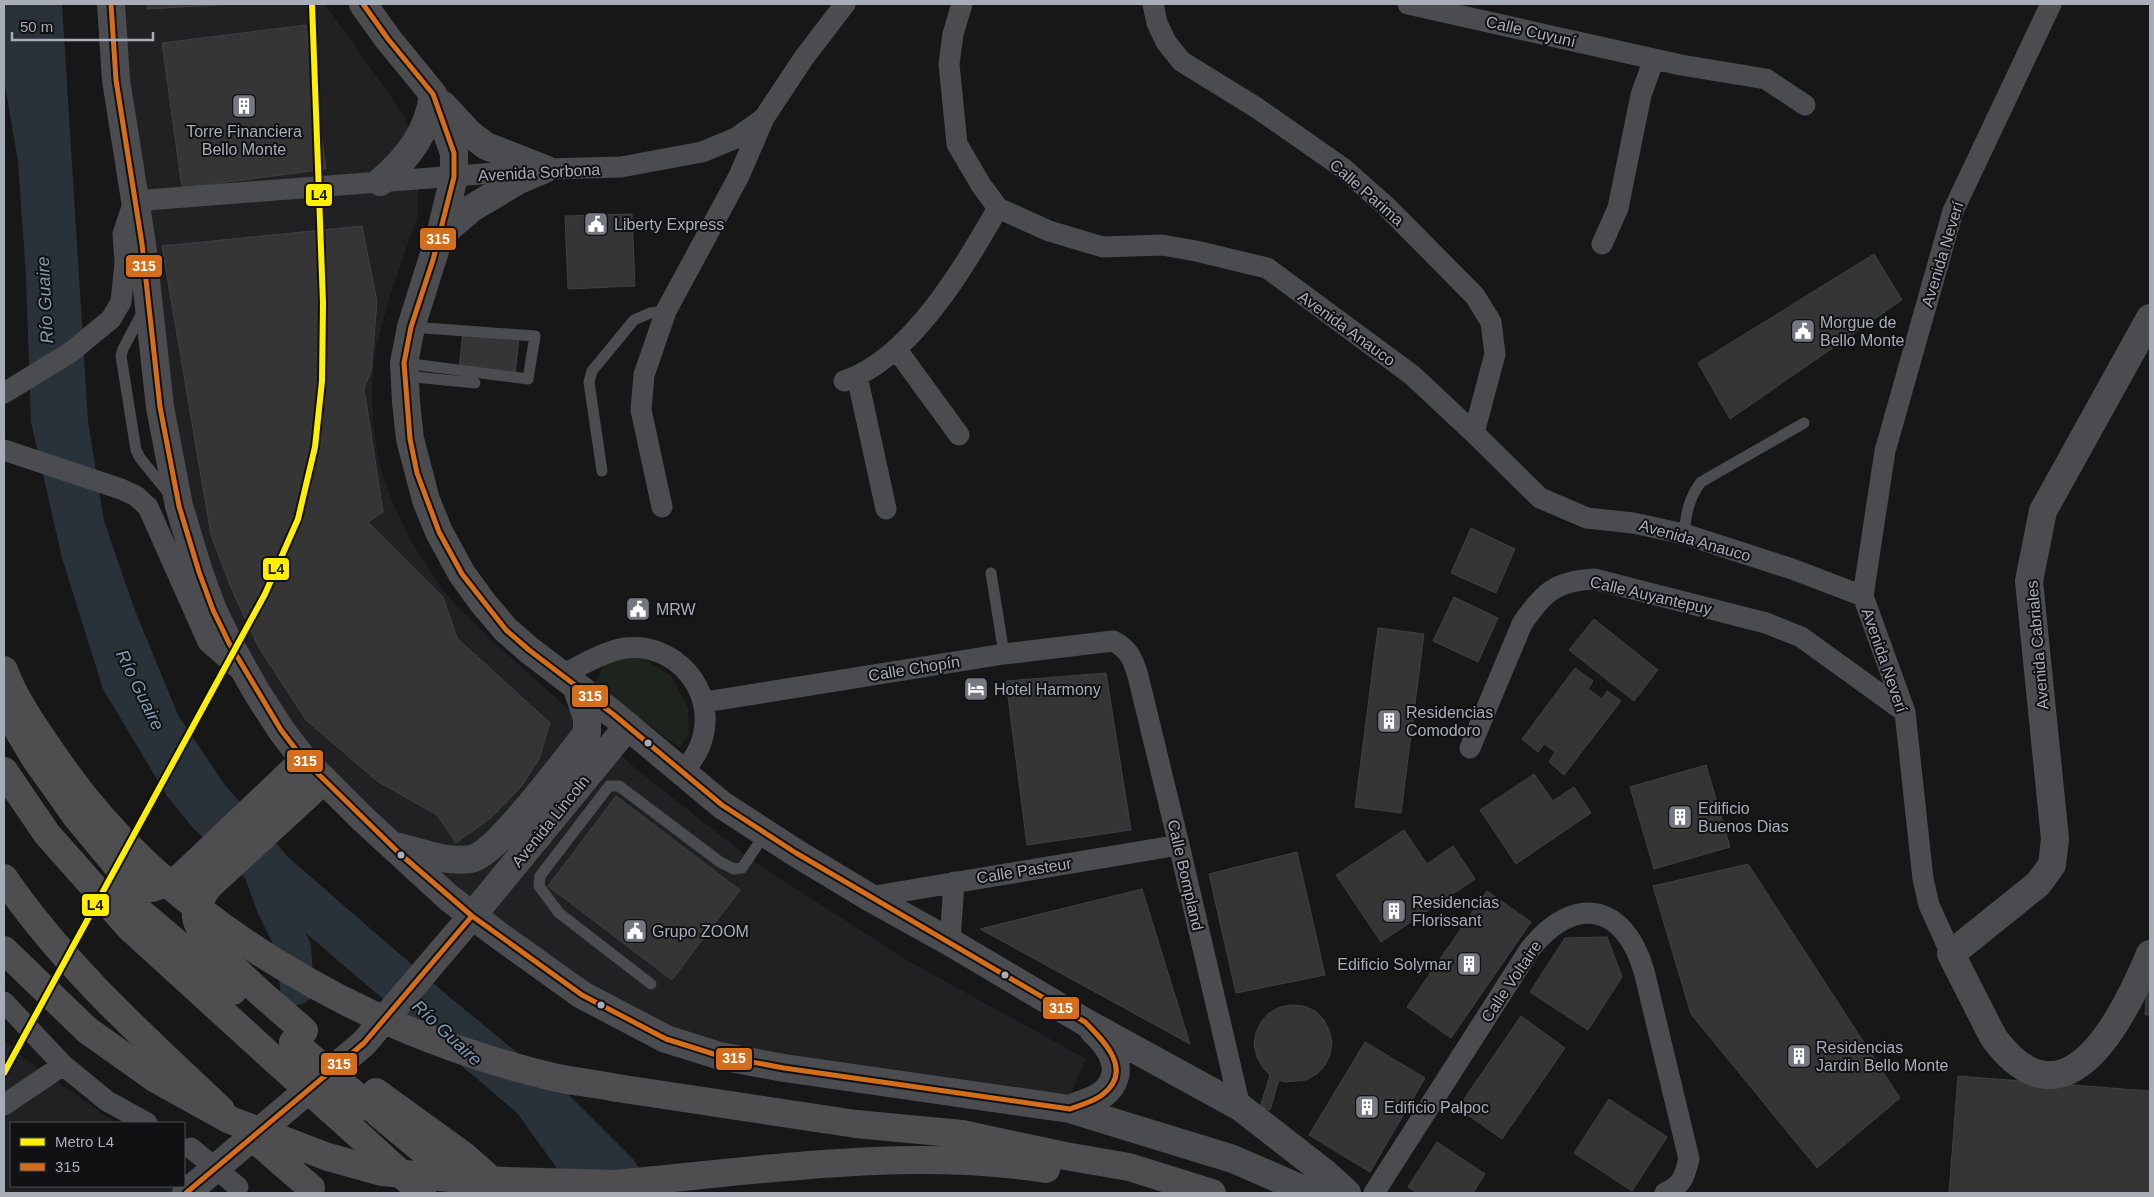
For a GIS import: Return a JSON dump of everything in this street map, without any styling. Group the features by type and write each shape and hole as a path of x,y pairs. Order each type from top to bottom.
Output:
{"highway":[{"path":"4,670 35,728 68,776 123,842 185,897 264,955 304,980 392,1024 431,1040 541,1074 856,1124 962,1134 1065,1156 1129,1167 1212,1193"},
{"path":"4,707 36,760 75,815 118,867 142,886 152,888 180,878 299,765"},
{"path":"4,771 47,834 130,928 291,1044 373,1100 463,1155 506,1193"},
{"path":"320,784 209,886 199,900 196,918 202,932 291,1044 352,1128 422,1193"},
{"path":"4,878 52,943 123,1017 222,1111 314,1191"},
{"path":"4,950 87,1030 156,1078 230,1120 328,1157 382,1172 474,1180 614,1184 866,1161 1006,1163 1135,1183 1162,1193"},
{"path":"373,1100 474,1193"}],"street":[{"path":"111,4 116,80 149,301 160,407 179,506 213,610 247,676 281,730 299,765 472,916 582,995 675,1042 720,1056 784,1068 1070,1109 1225,1156 1311,1193"},
{"path":"363,4 388,39 433,94 469,133 486,146 545,169"},
{"name":"Avenida Sorbona","path":"134,201 545,169 621,167 702,152 736,138 764,118 803,59 845,4"},
{"name":"Avenida Anauco","path":"962,4 953,34 949,64 957,144 981,185 998,208 1049,231 1103,246 1162,245 1196,250 1267,268 1412,375 1540,498 1587,518 1633,523 1684,534 1792,569 1863,596"},
{"name":"Calle Parima","path":"1153,4 1157,23 1166,42 1181,61 1257,108 1343,168 1386,206 1475,296 1491,322 1495,354 1474,433"},
{"name":"Calle Cuyuní","path":"1408,4 1654,59 1766,79 1805,106"},
{"name":"Avenida Neverí","path":"2051,4 1953,211 1886,451 1863,596 1905,712 1923,878 1929,906 1996,1042 2015,1062 2032,1073 2051,1076 2068,1072 2087,1059 2104,1041 2137,986 2150,954"},
{"path":"1602,244 1618,208 1641,95 1654,59"},
{"path":"433,94 454,153 454,176 440,235 411,326 404,369 410,439 417,473 439,532 462,574 483,603 506,630 628,726 722,805 765,834 1085,1022 1240,1107 1325,1173 1347,1193"},
{"path":"380,182 392,172 423,132 429,119 433,94"},
{"path":"662,507 641,410 644,375 666,311 739,176 764,118"},
{"path":"440,235 472,208 519,180 545,169"},
{"path":"4,393 42,371 100,330 111,319 121,302 125,262 123,234 134,201"},
{"path":"886,509 850,378 897,350 936,304 970,258 998,208"},
{"name":"Avenida Cabriales","path":"1951,954 2038,884 2052,865 2055,839 2029,581 2043,511 2150,318"},
{"path":"897,350 959,435"},
{"path":"4,450 121,489 136,496 148,506 208,642 247,676"},
{"name":"Calle Auyantepuy","path":"1470,748 1522,624 1534,607 1551,590 1573,580 1594,579 1766,623 1800,637 1905,712"},
{"name":"Calle Chopín","path":"705,702 1004,654 1113,641 1123,646"},
{"name":"Calle Bompland","path":"1123,646 1133,658 1240,1107"},
{"path":"569,681 612,652 626,648 660,652 680,664 691,676 705,702 706,721 699,749 683,773"},
{"path":"391,845 444,858 464,859 474,858 484,853 503,837 587,733 587,718 569,681"},
{"name":"Avenida Lincoln","path":"186,1193 364,1043 452,941 628,726"},
{"name":"Calle Pasteur","path":"869,896 1179,845"},
{"path":"950,942 954,882"},
{"name":"Calle Voltaire","path":"1374,1193 1530,949 1547,929 1557,922 1575,914 1593,914 1613,921 1624,930 1639,954 1644,971 1689,1159 1677,1187 1665,1193"},
{"path":"4,1002 63,1065 107,1101 146,1122"},
{"path":"1070,1109 1102,1095 1115,1081 1117,1072 1109,1046 1085,1022"},
{"path":"4,1105 63,1065"},
{"path":"187,1146 240,1190"}],"lane":[{"path":"602,471 590,389 592,371 634,320 650,313 666,311"},
{"path":"404,369 528,379 535,336 411,326"},
{"path":"404,369 476,383"},
{"path":"1684,534 1687,508 1693,493 1701,482 1804,423"},
{"path":"991,573 1004,654"},
{"path":"651,984 559,912 539,886 540,876 610,786 619,786 720,862 734,869 742,868 765,834"}],"shaded area":[{"path":"115,4 325,4 394,101 405,118 410,133 418,183 418,215 392,289 376,347 372,382 373,425 380,467 391,499 411,541 442,589 502,650 636,769 753,861 905,959 1086,1059 1064,1109 714,1056 592,1000 333,786 192,570"},
{"path":"625,655 641,657 671,676 688,708 689,734 680,748 595,684 605,662"},
{"path":"4,1039 25,1059 115,1122 10,1122 10,1187 185,1187 185,1173 211,1193 4,1193"}],"water":[{"name":"Río Guaire","path":"4,4 62,4 88,421 104,521 134,608 178,715 224,784 289,858 448,996 568,1094 633,1159 656,1193 575,1193 517,1113 273,905 195,830 167,796 103,689 62,558 31,422 26,276 18,161 4,79"}],"building":[{"path":"147,4 235,4 147,9"},
{"name":"Torre Financiera Bello Monte","path":"306,25 326,169 182,188 162,43"},
{"path":"632,214 635,286 568,289 565,216"},
{"path":"362,226 377,301 371,372 364,388 383,512 368,522 443,597 457,638 550,723 539,759 521,787 492,817 456,843 437,815 377,781 306,720 259,648 232,590 211,535 162,246"},
{"name":"Morgue de Bello Monte","path":"1874,254 1902,300 1730,419 1698,363"},
{"path":"463,332 519,338 515,375 459,369"},
{"path":"1471,528 1515,549 1496,593 1451,573"},
{"path":"1454,597 1498,618 1478,662 1433,641"},
{"path":"1594,619 1658,670 1634,701 1569,650"},
{"name":"Residencias Comodoro","path":"1378,628 1424,634 1401,813 1355,807"},
{"path":"1575,668 1593,681 1588,689 1602,699 1607,691 1621,701 1564,775 1549,762 1555,752 1544,744 1538,752 1522,739"},
{"path":"1106,673 1131,830 1027,845 1006,681"},
{"name":"Edificio Buenos Dias","path":"1706,765 1730,847 1654,869 1630,787"},
{"path":"1534,774 1553,801 1574,787 1591,813 1516,864 1480,810"},
{"path":"616,796 740,890 672,980 548,886"},
{"name":"Residencias Florissant","path":"1404,830 1427,864 1453,846 1475,879 1381,942 1336,875"},
{"path":"1297,852 1325,975 1236,993 1209,874"},
{"name":"Residencias Jardin Bello Monte","path":"1748,864 1900,1098 1817,1168 1691,1014 1653,886"},
{"path":"1142,889 1190,1044 980,929"},
{"name":"Edificio Solymar","path":"1487,891 1531,922 1451,1038 1407,1007"},
{"path":"1607,937 1622,977 1588,1030 1530,992 1565,938"},
{"path":"2148,970 2150,970 2150,1015 2145,1015"},
{"path":"1291,1005 1304,1006 1315,1011 1324,1020 1332,1042 1330,1055 1325,1065 1317,1074 1306,1080 1285,1082 1279,1080 1270,1110 1260,1107 1270,1075 1263,1068 1257,1057 1254,1045 1256,1033 1261,1022 1269,1013 1280,1007"},
{"path":"1521,1016 1565,1048 1502,1139 1458,1108"},
{"name":"Edificio Palpoc","path":"1365,1042 1425,1078 1370,1172 1309,1135"},
{"path":"1958,1076 2150,1091 2150,1193 1949,1193"},
{"path":"1609,1099 1667,1137 1632,1191 1574,1153"},
{"path":"1437,1142 1485,1174 1473,1193 1417,1193 1408,1187"}],"waterway":[{"path":"257,861 273,905 294,948 297,988"}],"metro line":[{"name":"L4","path":"4,1073 265,594 298,519 315,447 322,381 323,303 312,4"}],"transit line":[{"name":"315","path":"111,4 116,80 142,244 160,407 179,506 199,572 213,610 229,643 281,730 304,760 399,853 472,916 582,995 666,1039 720,1056 784,1068 1070,1109 1102,1095 1111,1086 1116,1076 1116,1067 1108,1048 1085,1022 796,853 722,805 613,714 529,650 506,630 462,574 439,532 417,473 410,439 404,363 411,327 433,260 454,177 454,153 433,94 388,39 363,4"},
{"name":"315","path":"186,1193 364,1043 472,916"}],"place":[{"name":"Torre Financiera Bello Monte","path":"244,106"},
{"name":"Liberty Express","path":"596,224"},
{"name":"Morgue de Bello Monte","path":"1803,331"},
{"name":"MRW","path":"638,609"},
{"name":"Hotel Harmony","path":"976,689"},
{"name":"Residencias Comodoro","path":"1389,721"},
{"name":"Edificio Buenos Dias","path":"1680,817"},
{"name":"Residencias Florissant","path":"1394,911"},
{"name":"Grupo ZOOM","path":"635,931"},
{"name":"Edificio Solymar","path":"1469,964"},
{"name":"Residencias Jardin Bello Monte","path":"1799,1056"},
{"name":"Edificio Palpoc","path":"1367,1107"}]}
